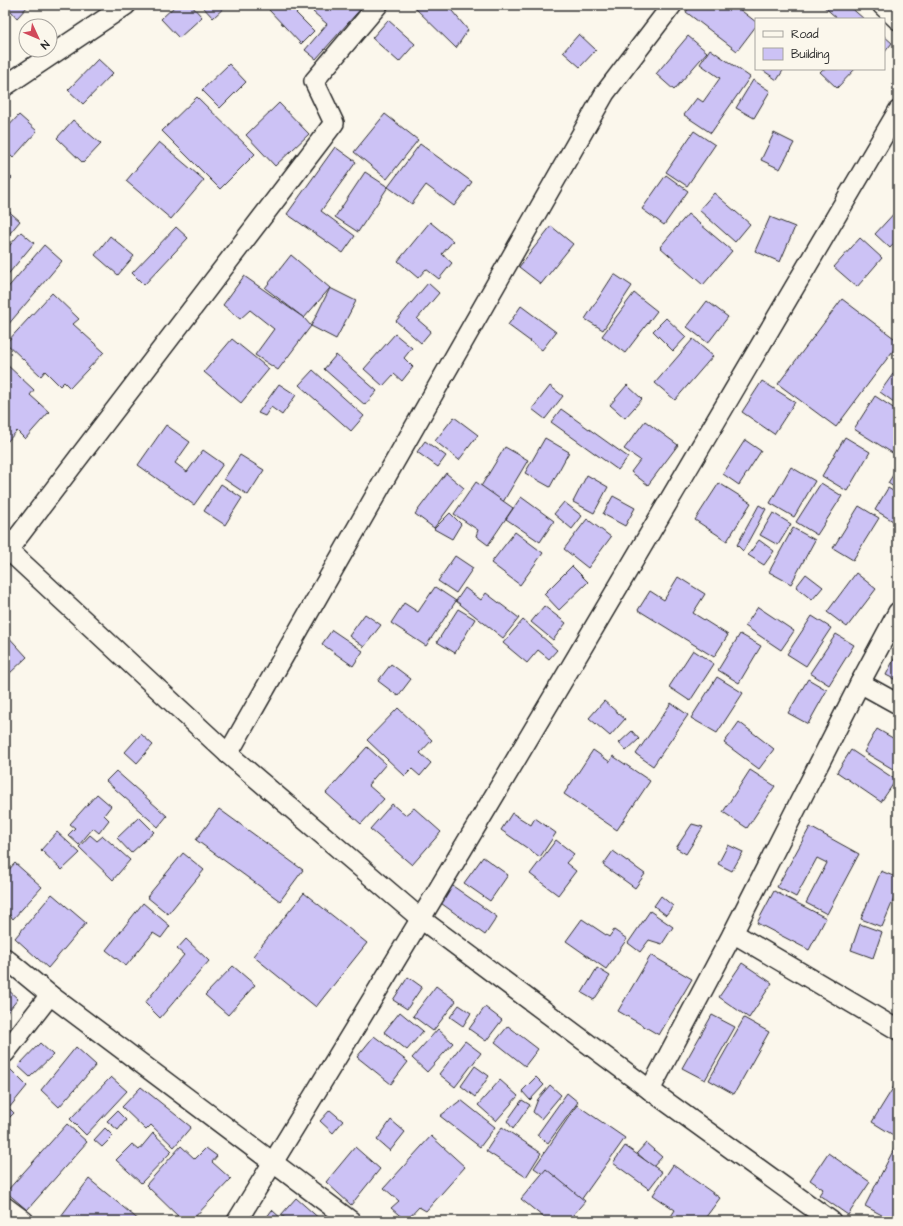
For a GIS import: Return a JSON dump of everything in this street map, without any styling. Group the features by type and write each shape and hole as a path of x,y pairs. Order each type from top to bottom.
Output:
{"street":[{"path":"5,86 126,5"},
{"path":"378,5 314,81 334,123 6,548 228,754 421,919 650,1090 831,1221"},
{"path":"228,754 605,93 672,5"},
{"path":"882,5 898,20"},
{"path":"237,1221 421,919 654,528 898,111"},
{"path":"650,1090 733,933 860,683 898,612"},
{"path":"860,683 898,704"},
{"path":"733,933 898,1030"},
{"path":"5,958 50,995 351,1221"},
{"path":"5,1053 50,995"},
{"path":"5,1207 24,1221"}],"building":[{"path":"6,5 29,5 17,18"},
{"path":"176,5 191,5 202,17 179,38 161,19"},
{"path":"201,5 227,5 213,18"},
{"path":"274,5 305,5 296,13 314,31 301,44 269,10"},
{"path":"319,5 364,5 316,59 305,50 327,24 313,12"},
{"path":"412,5 447,5 468,30 456,48"},
{"path":"691,5 734,5 755,21 755,27 737,51 686,12"},
{"path":"822,5 848,5 863,18 837,18"},
{"path":"388,20 415,44 399,62 372,38"},
{"path":"579,34 596,50 580,67 563,52"},
{"path":"688,36 707,52 674,90 656,74"},
{"path":"885,37 892,43 885,52"},
{"path":"710,49 750,77 711,133 684,115 697,98 703,102 720,78 700,64"},
{"path":"98,59 113,73 83,104 68,90"},
{"path":"229,64 246,82 220,108 202,90"},
{"path":"762,70 783,70 777,80"},
{"path":"822,70 854,70 837,88 820,72"},
{"path":"753,80 770,91 754,118 736,108"},
{"path":"197,97 255,154 220,189 162,131"},
{"path":"279,103 309,134 275,166 246,135"},
{"path":"385,114 418,140 387,179 354,152"},
{"path":"19,115 37,131 13,158 5,150 5,130"},
{"path":"73,120 101,144 83,163 57,138"},
{"path":"694,131 715,145 687,186 666,172"},
{"path":"774,133 794,143 780,169 761,160"},
{"path":"159,142 204,180 171,219 126,181"},
{"path":"420,144 472,182 454,206 426,185 412,204 388,187"},
{"path":"335,147 356,162 321,211 355,236 343,253 287,214"},
{"path":"5,172 12,178 5,185"},
{"path":"365,172 388,187 358,232 335,217"},
{"path":"666,175 688,191 664,225 642,209"},
{"path":"714,193 750,224 735,242 699,210"},
{"path":"5,208 20,221 5,239"},
{"path":"898,209 898,239 890,248 875,234"},
{"path":"688,214 732,251 703,285 660,247"},
{"path":"770,217 795,227 780,262 755,251"},
{"path":"430,222 453,241 442,254 452,263 439,279 426,269 418,278 398,261"},
{"path":"551,226 573,244 541,284 519,267"},
{"path":"176,227 188,238 144,285 132,273"},
{"path":"21,232 34,243 5,278 5,251"},
{"path":"110,236 134,256 118,275 95,255"},
{"path":"860,238 882,258 857,287 834,267"},
{"path":"44,245 62,261 7,326 5,324 5,291"},
{"path":"291,255 330,288 304,318 265,288"},
{"path":"614,274 632,286 603,330 585,319"},
{"path":"244,276 304,318 311,326 278,370 255,355 274,329 250,310 240,319 223,305"},
{"path":"428,283 439,293 417,319 431,331 421,343 396,321"},
{"path":"330,288 356,301 336,339 311,326"},
{"path":"52,293 79,319 73,324 104,352 70,388 64,382 60,386 45,371 41,376 6,343"},
{"path":"634,293 657,311 625,353 602,336"},
{"path":"842,299 898,341 898,344 836,427 778,384"},
{"path":"707,301 728,317 708,343 687,327"},
{"path":"521,306 556,332 542,350 508,325"},
{"path":"666,318 686,337 673,351 653,331"},
{"path":"395,334 412,348 404,358 413,367 402,381 394,374 383,386 364,369"},
{"path":"232,339 269,369 241,403 204,372"},
{"path":"693,339 713,356 675,400 655,383"},
{"path":"336,355 377,391 365,405 324,369"},
{"path":"5,363 34,390 30,395 49,412 25,439 17,431 5,444"},
{"path":"898,367 898,405 880,392"},
{"path":"313,370 364,416 351,431 299,385"},
{"path":"762,381 795,402 774,434 742,412"},
{"path":"279,384 296,395 282,415 271,407 265,416 258,413"},
{"path":"627,385 642,399 625,418 610,405"},
{"path":"550,386 563,396 545,419 532,409"},
{"path":"875,396 898,411 898,448 894,454 854,429"},
{"path":"561,409 628,457 618,470 551,422"},
{"path":"454,417 478,435 459,460 435,441"},
{"path":"645,421 678,445 648,485 631,472 640,460 624,449"},
{"path":"166,425 190,442 175,463 187,472 203,450 223,464 194,505 138,465"},
{"path":"845,437 870,452 847,491 822,476"},
{"path":"545,438 569,452 550,487 525,473"},
{"path":"745,440 761,451 739,485 723,474"},
{"path":"425,441 446,456 438,467 417,452"},
{"path":"505,447 528,460 503,502 480,488"},
{"path":"240,455 264,470 248,495 224,479"},
{"path":"791,467 815,481 794,517 770,503"},
{"path":"898,467 898,490 888,483"},
{"path":"446,473 464,488 434,528 415,514"},
{"path":"587,475 608,487 594,513 573,502"},
{"path":"476,482 513,508 488,545 476,536 478,530 454,514"},
{"path":"719,483 751,503 727,541 695,520"},
{"path":"821,483 842,496 817,535 796,522"},
{"path":"221,484 242,498 225,525 204,511"},
{"path":"888,488 898,494 898,524 875,510"},
{"path":"613,496 635,508 625,526 603,514"},
{"path":"521,497 554,521 540,542 506,519"},
{"path":"564,502 582,516 572,529 554,514"},
{"path":"759,505 766,509 743,551 737,545"},
{"path":"859,506 879,518 853,560 833,548"},
{"path":"450,513 461,524 452,539 434,529"},
{"path":"773,513 791,524 778,545 760,535"},
{"path":"587,519 611,537 588,568 564,549"},
{"path":"793,528 815,540 791,584 769,572"},
{"path":"515,532 543,553 520,585 491,563"},
{"path":"759,540 774,551 764,565 748,555"},
{"path":"455,556 473,568 456,593 438,581"},
{"path":"572,566 588,582 559,610 544,594"},
{"path":"856,573 876,589 847,627 827,612"},
{"path":"806,574 823,587 812,600 796,587"},
{"path":"678,577 705,594 693,613 728,635 714,657 638,610 650,591 664,600"},
{"path":"435,587 456,601 426,646 391,623 404,603 418,612"},
{"path":"465,588 481,600 486,593 519,618 503,638 456,601"},
{"path":"544,606 566,623 553,640 531,622"},
{"path":"758,607 794,631 781,650 745,626"},
{"path":"458,609 475,619 455,653 437,642"},
{"path":"365,614 381,625 364,647 349,636"},
{"path":"812,616 831,628 806,666 787,654"},
{"path":"523,620 557,650 549,659 538,650 527,663 503,643"},
{"path":"332,630 363,651 353,666 322,644"},
{"path":"5,633 27,657 9,674 5,670"},
{"path":"740,634 761,646 739,683 718,670"},
{"path":"836,634 854,645 829,685 810,673"},
{"path":"693,650 714,664 690,701 669,687"},
{"path":"896,655 898,657 898,681 886,675"},
{"path":"391,664 411,679 398,696 378,681"},
{"path":"717,677 743,693 717,733 691,718"},
{"path":"808,679 827,690 808,724 788,713"},
{"path":"604,701 625,719 610,736 589,718"},
{"path":"671,703 688,715 653,766 636,754"},
{"path":"398,708 432,740 420,753 431,763 420,776 412,769 405,776 367,740"},
{"path":"739,722 774,749 759,769 724,743"},
{"path":"877,729 898,741 898,772 864,752"},
{"path":"632,731 639,739 626,751 619,743"},
{"path":"141,734 153,745 137,763 125,752"},
{"path":"367,747 386,764 368,785 384,799 361,824 326,793"},
{"path":"593,750 610,762 613,756 650,781 617,830 564,794"},
{"path":"851,750 896,780 881,802 837,772"},
{"path":"750,770 775,786 747,828 723,812"},
{"path":"116,771 167,816 158,827 106,781"},
{"path":"97,794 111,806 104,815 109,820 99,833 93,828 79,845 68,835 75,828 70,824"},
{"path":"392,804 405,815 414,808 441,832 412,865 370,829"},
{"path":"219,809 303,870 280,901 196,840"},
{"path":"512,813 531,825 535,818 556,833 540,857 501,830"},
{"path":"139,817 154,832 131,853 117,838"},
{"path":"692,824 703,827 686,854 676,848"},
{"path":"810,827 859,854 827,914 806,903 827,863 817,858 796,897 777,887"},
{"path":"57,832 80,853 62,870 41,850"},
{"path":"90,835 97,841 103,836 130,860 113,880 79,847"},
{"path":"556,840 574,854 566,863 576,871 558,895 530,874"},
{"path":"728,845 743,852 732,871 718,864"},
{"path":"613,851 645,874 635,888 603,865"},
{"path":"183,853 204,870 168,914 147,897"},
{"path":"483,857 508,875 490,901 464,883"},
{"path":"15,863 42,887 13,919 5,910 5,874"},
{"path":"881,871 898,878 898,889 882,927 861,919"},
{"path":"450,884 497,917 485,935 438,901"},
{"path":"774,891 826,918 809,950 757,923"},
{"path":"304,893 367,943 316,1007 253,956"},
{"path":"52,894 86,923 48,968 15,938"},
{"path":"661,896 673,906 666,915 654,906"},
{"path":"143,903 170,926 161,938 153,933 126,966 106,950"},
{"path":"650,911 673,927 662,944 649,940 640,952 628,943"},
{"path":"582,919 609,937 614,930 627,939 606,969 566,941"},
{"path":"860,924 882,932 873,958 851,950"},
{"path":"186,939 209,961 160,1018 145,1003 184,955 177,949"},
{"path":"651,955 692,979 659,1035 618,1011"},
{"path":"742,963 772,983 749,1018 719,997"},
{"path":"233,966 255,985 228,1015 205,995"},
{"path":"597,968 610,976 594,1000 582,993"},
{"path":"408,977 422,987 407,1009 393,1000"},
{"path":"436,986 456,1001 433,1031 413,1016"},
{"path":"5,987 18,999 5,1015"},
{"path":"459,1005 471,1013 463,1026 450,1017"},
{"path":"485,1007 502,1020 486,1041 469,1029"},
{"path":"400,1012 423,1031 407,1050 384,1032"},
{"path":"712,1015 735,1027 705,1080 682,1068"},
{"path":"744,1018 769,1032 734,1094 709,1080"},
{"path":"508,1026 538,1049 525,1066 495,1042"},
{"path":"438,1029 453,1043 427,1072 412,1058"},
{"path":"374,1036 408,1062 391,1084 357,1057"},
{"path":"465,1041 481,1053 455,1087 439,1074"},
{"path":"40,1043 53,1055 30,1077 18,1066"},
{"path":"76,1047 96,1065 59,1107 41,1090"},
{"path":"475,1066 489,1076 475,1097 461,1086"},
{"path":"10,1069 27,1086 9,1108 14,1113 5,1122 5,1074"},
{"path":"111,1077 127,1091 86,1135 70,1119"},
{"path":"536,1077 544,1085 530,1100 522,1091"},
{"path":"500,1080 518,1096 496,1121 478,1105"},
{"path":"898,1080 898,1138 872,1122"},
{"path":"550,1085 561,1095 541,1119 533,1112 538,1099"},
{"path":"141,1087 191,1127 174,1147 151,1125 146,1130 122,1107"},
{"path":"567,1093 578,1102 548,1143 537,1135"},
{"path":"461,1100 495,1127 480,1147 440,1116"},
{"path":"522,1100 530,1105 513,1129 507,1121"},
{"path":"577,1105 625,1138 581,1200 534,1168"},
{"path":"330,1110 343,1121 333,1133 320,1121"},
{"path":"117,1111 126,1120 118,1130 107,1121"},
{"path":"391,1120 405,1132 390,1151 377,1140"},
{"path":"67,1124 87,1142 27,1210 6,1192"},
{"path":"502,1127 541,1153 526,1177 486,1151"},
{"path":"105,1128 113,1136 102,1147 94,1140"},
{"path":"153,1133 172,1151 141,1183 116,1160 132,1144 139,1150"},
{"path":"431,1136 465,1167 426,1211 419,1207 406,1221 391,1208 399,1201 384,1188"},
{"path":"898,1141 898,1208 891,1220 865,1206"},
{"path":"646,1143 662,1157 653,1167 637,1153"},
{"path":"181,1146 195,1159 206,1148 217,1156 212,1162 231,1179 191,1221 183,1221 146,1185"},
{"path":"625,1146 662,1172 649,1189 613,1163"},
{"path":"355,1147 380,1169 351,1205 326,1182"},
{"path":"828,1153 870,1182 848,1215 819,1195 823,1189 810,1180"},
{"path":"673,1165 720,1198 703,1221 668,1221 675,1210 653,1195"},
{"path":"546,1169 585,1201 568,1221 548,1221 521,1199"},
{"path":"89,1179 140,1221 67,1221 61,1216"},
{"path":"296,1198 322,1221 289,1221 281,1215"},
{"path":"272,1210 284,1221 264,1221"}]}
